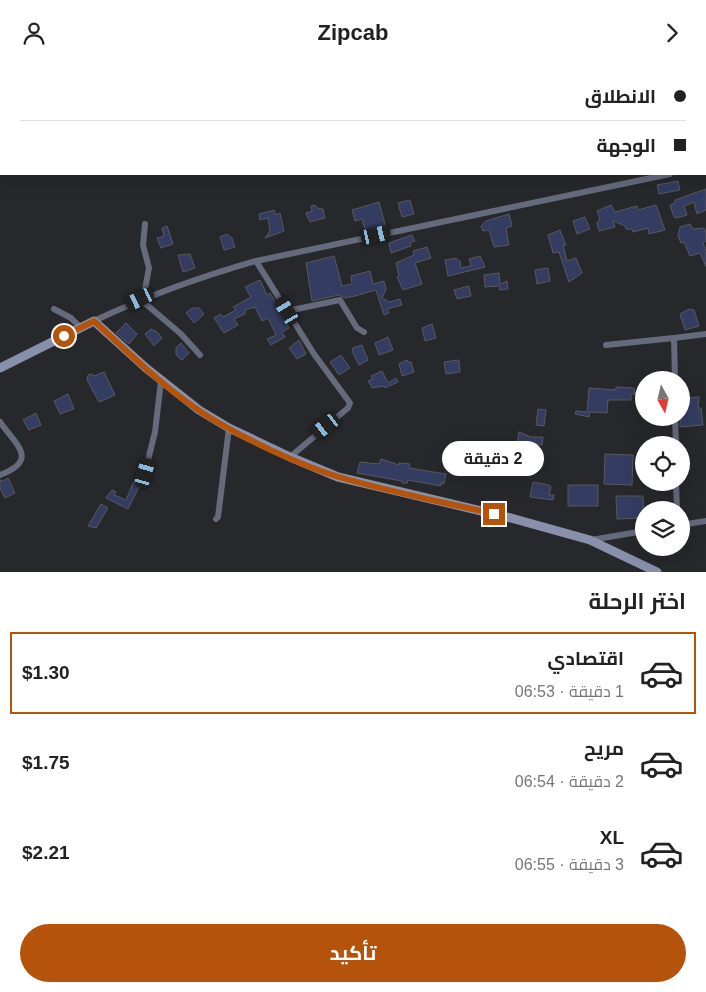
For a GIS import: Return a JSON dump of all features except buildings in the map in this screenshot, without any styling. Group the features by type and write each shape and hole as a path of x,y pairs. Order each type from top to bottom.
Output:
{"main road":[{"path":"0,367 94,321 161,381 199,410 229,428 290,457 338,477 511,518 590,540 657,572"}],"street":[{"path":"94,321 147,296 198,277 256,261 665,175"},
{"path":"145,225 143,245 149,268 145,289 147,296"},
{"path":"256,261 287,311 350,404 290,457"},
{"path":"140,299 174,328 200,355"},
{"path":"287,311 340,300 357,328 364,332"},
{"path":"54,309 71,318 81,328"},
{"path":"606,345 706,334"},
{"path":"674,338 675,371"},
{"path":"145,473 156,433 161,381"},
{"path":"0,422 19,449 22,459 15,469 0,475"},
{"path":"216,519 218,517 229,428"},
{"path":"690,524 706,521"},
{"path":"590,540 635,532"}],"route":[{"path":"64,336 94,321 146,369 199,410 229,428 306,464 338,477 494,514"}]}
